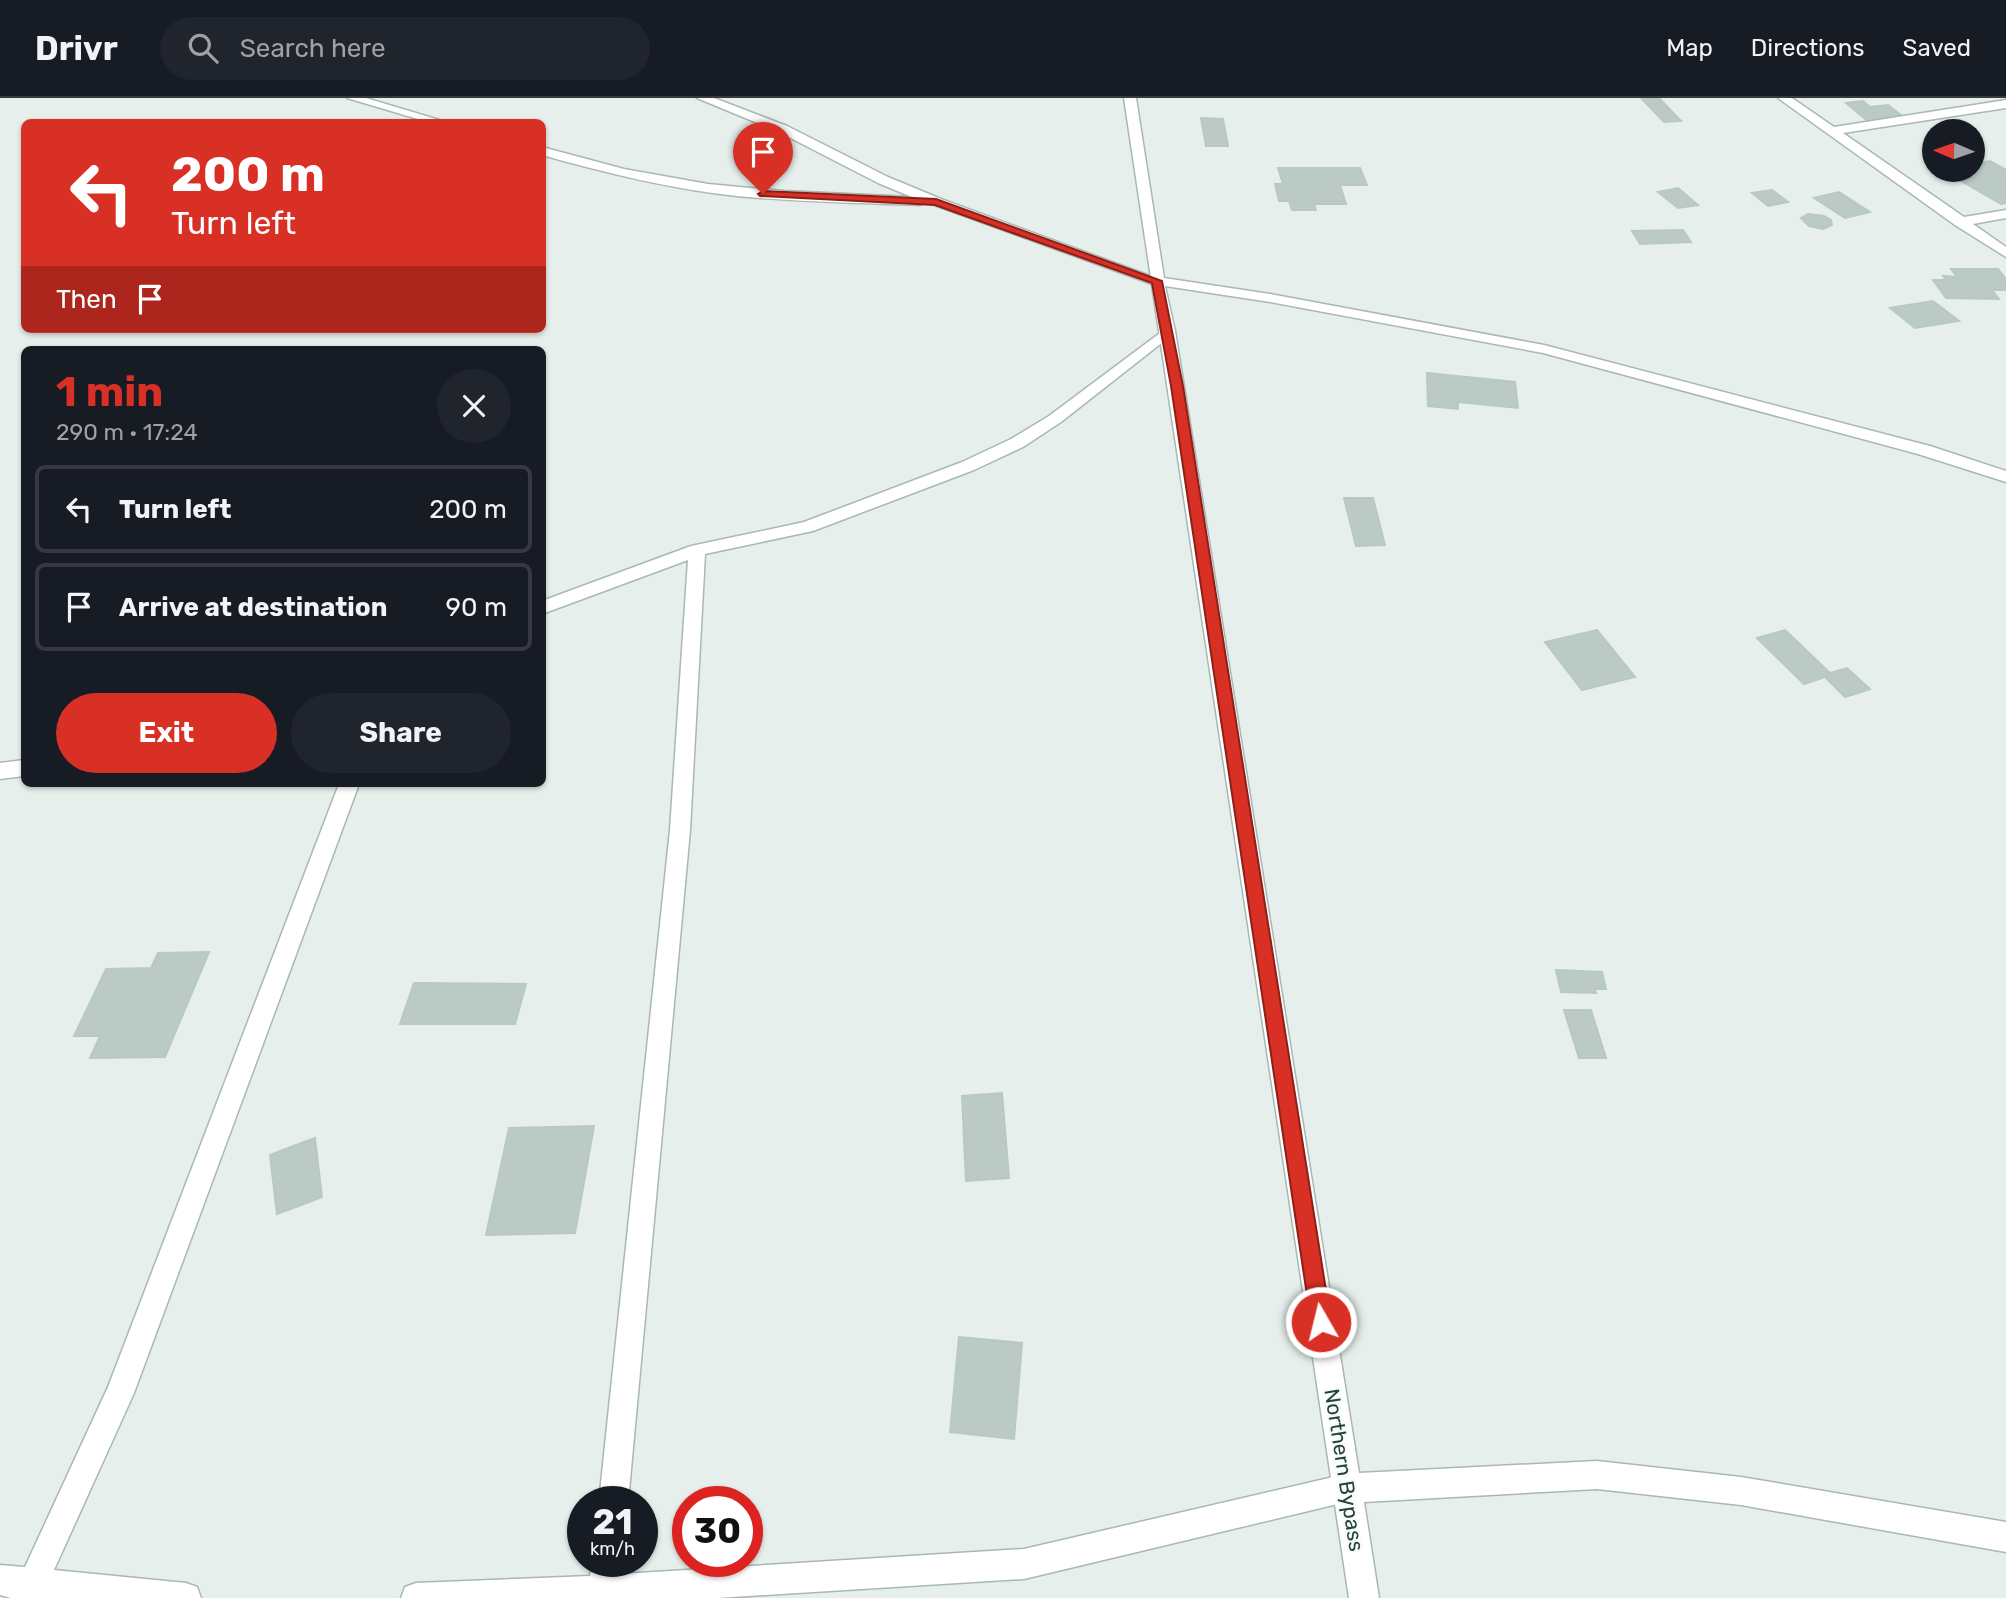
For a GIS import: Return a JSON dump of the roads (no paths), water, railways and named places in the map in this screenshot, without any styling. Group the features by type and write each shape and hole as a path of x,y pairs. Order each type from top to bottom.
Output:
{"street":[{"path":"353,98 429,119"},
{"path":"703,98 783,129 883,180 936,202 1157,281 1270,298 1544,349 1924,450 2006,477"},
{"name":"Northern Bypass","path":"1130,98 1364,1598"},
{"path":"1784,98 2006,253"},
{"path":"1834,131 2006,104"},
{"path":"546,152 591,165 715,189 763,194 936,202"},
{"path":"1960,222 2006,214"},
{"path":"546,607 697,550 807,527 980,460 1017,443 1055,419 1168,331"},
{"path":"615,1486 680,830 697,550"},
{"path":"0,771 21,768"},
{"path":"29,1590 120,1393 348,787"},
{"path":"416,1598 605,1583 1024,1564 1346,1488 1597,1475 1741,1491 2006,1537"},
{"path":"0,1580 29,1590 186,1598"}]}
